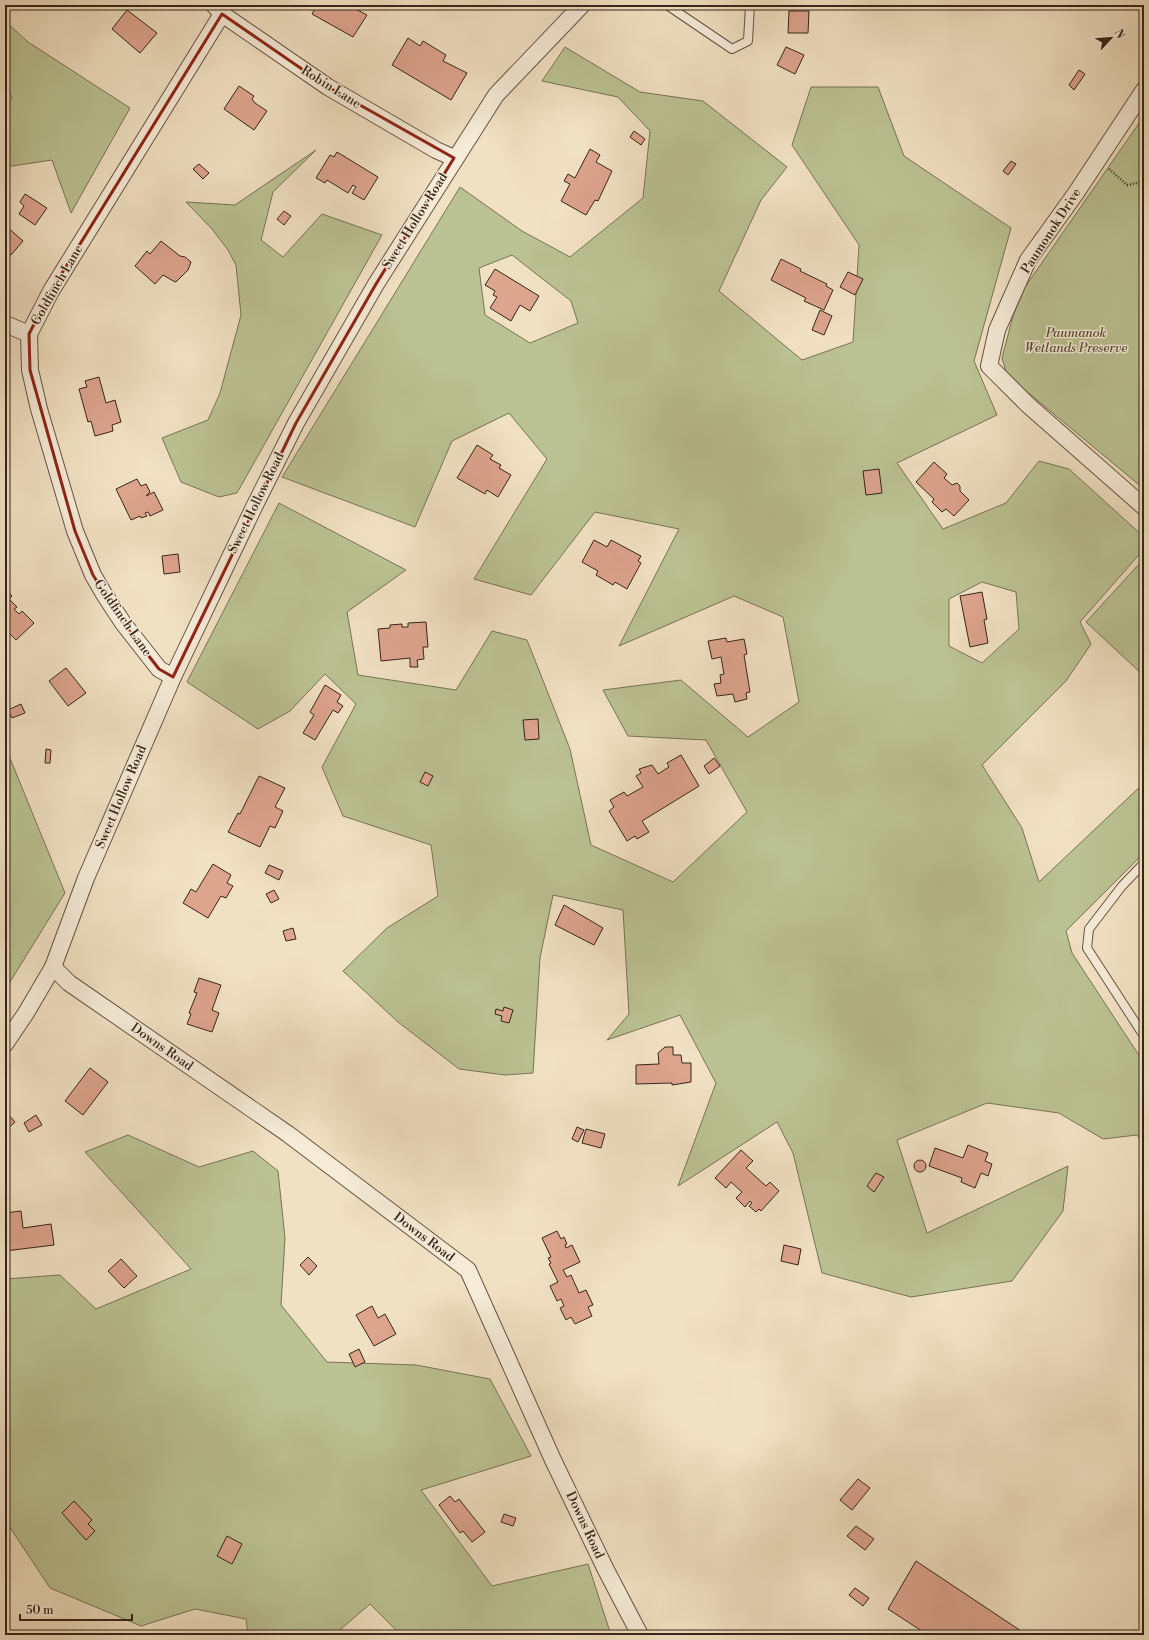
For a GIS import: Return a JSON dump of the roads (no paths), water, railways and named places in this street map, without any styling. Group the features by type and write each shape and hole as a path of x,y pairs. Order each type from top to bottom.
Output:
{"street":[{"name":"Sweet Hollow Road","path":"5,1044 53,967 86,878 173,677 253,509 296,423 376,284 454,158 496,95 582,5"},
{"name":"Robin Lane","path":"218,9 328,87 436,150 454,158"},
{"name":"Goldfinch Lane","path":"173,677 159,669 127,628 93,575 76,531 39,409 30,370 29,334 51,291 218,9"},
{"name":"Paumonok Drive","path":"1144,90 1098,160 1028,260 997,330 989,366 1028,405 1144,507"},
{"path":"5,324 29,334"},
{"name":"Downs Road","path":"53,967 69,983 288,1134 468,1270 606,1570 640,1635"}],"lane":[{"path":"667,5 732,49 748,41 750,5"},
{"path":"1143,868 1122,886 1089,929 1087,948 1144,1036"}],"park label":[{"name":"Paumanok Wetlands Preserve","path":"1076,340"}]}
